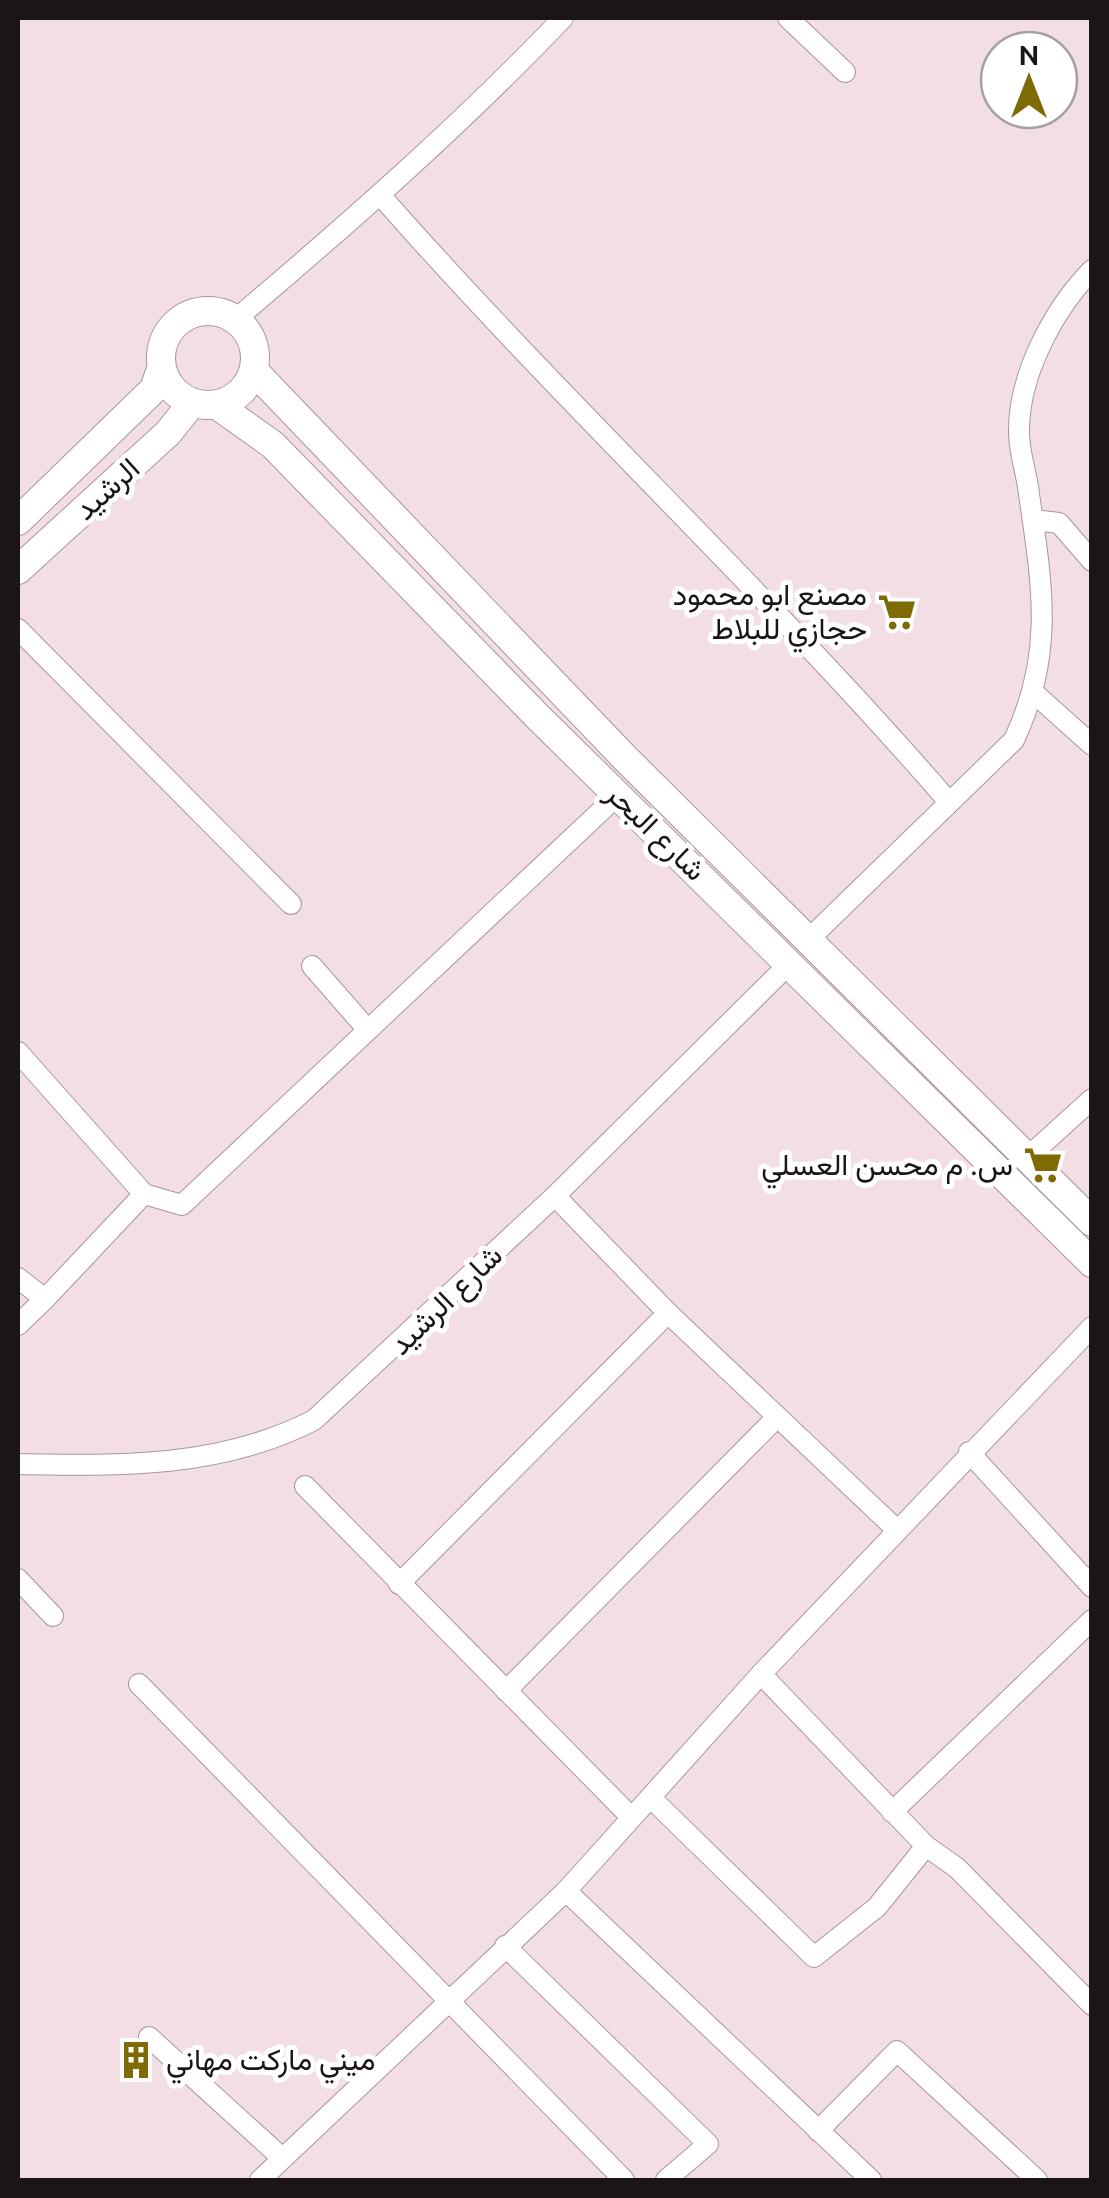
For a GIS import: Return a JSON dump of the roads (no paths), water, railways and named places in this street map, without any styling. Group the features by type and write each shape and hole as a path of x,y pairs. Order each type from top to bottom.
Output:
{"main road":[{"path":"208,310 236,319 253,342 254,371 246,387 204,404 178,396 161,369 166,335 184,317 208,310"},
{"name":"الرشيد","path":"18,521 154,390 161,369"},
{"name":"شارع البحر","path":"254,371 624,757 1092,1222"},
{"name":"الرشيد","path":"18,570 204,404"},
{"name":"شارع البحر","path":"204,404 272,445 618,795 1092,1263"},
{"path":"920,1092 941,1070"}],"street":[{"path":"236,319 380,196 493,92 562,18"},
{"path":"788,18 844,72"},
{"path":"380,196 480,310 846,683 949,802"},
{"path":"809,939 1014,740 1034,693 1043,598 1019,434 1024,397 1048,324 1092,270"},
{"path":"1033,520 1059,523 1092,560"},
{"path":"18,628 292,904"},
{"path":"1034,693 1092,746"},
{"path":"18,1052 144,1194 182,1205 618,795"},
{"name":"شارع الرشيد","path":"18,1463 172,1464 275,1440 314,1420 366,1376 555,1196 790,963"},
{"path":"312,966 367,1029"},
{"path":"1028,1157 1092,1099"},
{"path":"18,1325 144,1194"},
{"path":"555,1196 668,1313 897,1530"},
{"path":"18,1278 46,1299"},
{"path":"398,1584 668,1313"},
{"path":"260,2180 446,2000 566,1891 969,1452 1092,1328"},
{"path":"506,1691 777,1418"},
{"path":"969,1452 1092,1586"},
{"path":"305,1486 631,1817"},
{"path":"18,1579 54,1616"},
{"path":"892,1812 1092,1620"},
{"path":"762,1674 892,1812 926,1846 958,1868 1092,2005"},
{"path":"139,1684 624,2180"},
{"path":"651,1798 814,1957 877,1908 926,1846"},
{"path":"566,1891 870,2180"},
{"path":"505,1946 708,2144 666,2180"},
{"path":"148,2038 281,2158"},
{"path":"818,2131 897,2051 1037,2180"}],"place":[{"name":"مصنع ابو محمود حجازي للبلاط","path":"897,612"},
{"name":"س. م محسن العسلي","path":"1043,1165"},
{"name":"ميني ماركت مهاني","path":"136,2060"}]}
